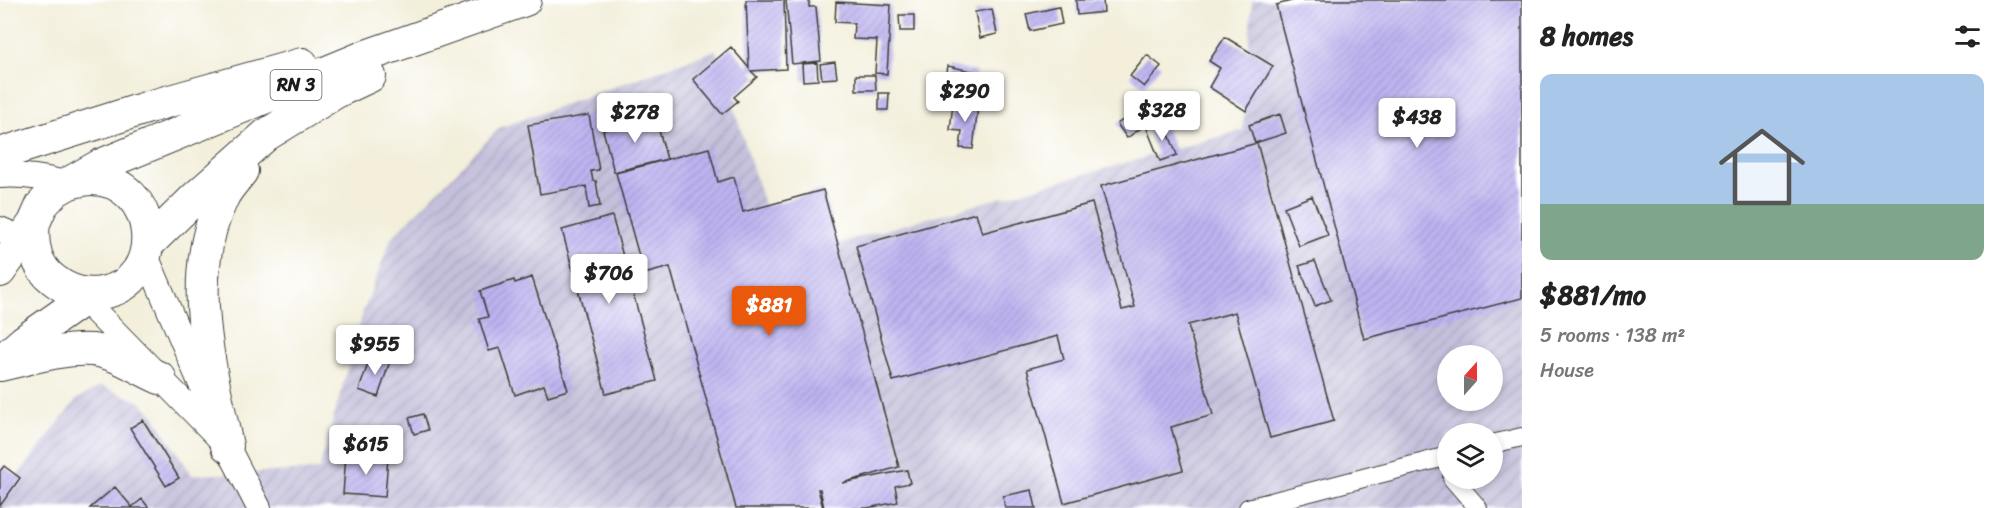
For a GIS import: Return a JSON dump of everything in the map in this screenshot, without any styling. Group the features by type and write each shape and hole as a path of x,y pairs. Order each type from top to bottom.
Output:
{"highway":[{"path":"0,154 152,106 519,0"},
{"name":"RN 3","path":"70,183 101,165 144,146 366,56 525,0"},
{"name":"RN 3","path":"147,249 196,197 266,135 336,92 534,0"},
{"path":"227,446 207,351 203,306 205,254 211,223 224,194 245,167 298,116"},
{"path":"0,271 22,233 42,205 55,190 70,183 92,179 111,183 128,192 140,207 147,225 147,249 144,260 135,274 123,285 108,292 86,296 24,341 0,364"},
{"path":"22,233 49,276 64,288 86,296"},
{"path":"0,364 57,353 92,350 111,355 160,378"}],"main road":[{"path":"0,176 17,174 70,183"},
{"path":"147,249 227,446 258,508"},
{"path":"86,296 160,378 227,446"}],"street":[{"path":"1503,441 1522,437"},
{"path":"1248,508 1437,465"},
{"path":"1462,489 1478,508"}],"shaded area":[{"path":"1252,0 1522,0 1522,508 0,508 0,498 77,399 101,386 141,402 155,417 192,475 319,470 363,312 391,239 499,128 716,50 781,259 1243,130"}],"building":[{"path":"746,0 784,0 786,69 751,71 757,77 734,97 738,101 722,114 693,79 731,47 749,68"},
{"path":"786,0 809,0 809,7 816,7 821,61 792,64"},
{"path":"1076,0 1103,0 1104,12 1077,15"},
{"path":"1295,0 1522,0 1522,298 1364,339 1276,5"},
{"path":"836,2 891,5 887,74 875,73 877,40 853,39 854,23 835,22"},
{"path":"1059,7 1062,24 1030,31 1026,14"},
{"path":"992,9 997,34 980,38 975,12"},
{"path":"899,15 914,15 914,31 900,31"},
{"path":"1225,37 1273,66 1246,111 1209,87 1220,68 1209,61"},
{"path":"1147,55 1161,66 1144,87 1130,76"},
{"path":"835,62 837,78 822,79 820,64"},
{"path":"817,63 818,80 803,81 802,64"},
{"path":"948,66 976,72 973,89 945,83"},
{"path":"856,75 875,75 876,90 856,90"},
{"path":"879,93 889,93 888,110 879,110"},
{"path":"953,103 978,106 973,149 960,148 962,131 950,130"},
{"path":"1135,112 1145,125 1127,138 1117,124"},
{"path":"1280,114 1286,133 1255,143 1249,125"},
{"path":"589,115 599,170 591,171 593,181 596,181 600,206 589,208 586,186 540,194 528,125"},
{"path":"655,116 667,159 614,172 603,130"},
{"path":"1164,122 1177,155 1160,161 1147,129"},
{"path":"1257,143 1334,421 1270,438 1235,312 1188,325 1213,415 1171,427 1183,470 1064,503 1027,369 1064,359 1058,336 893,381 856,246 976,213 982,233 1092,203 1122,310 1135,307 1101,186"},
{"path":"709,148 718,182 734,177 743,212 823,190 899,467 842,483 907,470 910,483 895,486 898,502 867,508 824,508 820,489 818,489 823,508 736,508 670,267 644,274 616,173"},
{"path":"1312,196 1328,235 1299,246 1284,207"},
{"path":"612,216 657,381 606,394 562,230"},
{"path":"1315,261 1331,300 1315,306 1299,266"},
{"path":"532,277 568,390 548,396 544,385 515,395 500,348 489,351 479,319 488,317 480,291"},
{"path":"371,355 390,361 378,397 359,390"},
{"path":"423,414 428,430 414,434 409,418"},
{"path":"143,420 179,478 166,486 130,428"},
{"path":"346,454 388,457 385,497 343,494"},
{"path":"4,466 20,478 0,506 0,471"},
{"path":"115,487 132,507 142,499 149,508 90,508"},
{"path":"1032,490 1036,508 1005,508 1003,496"}]}
